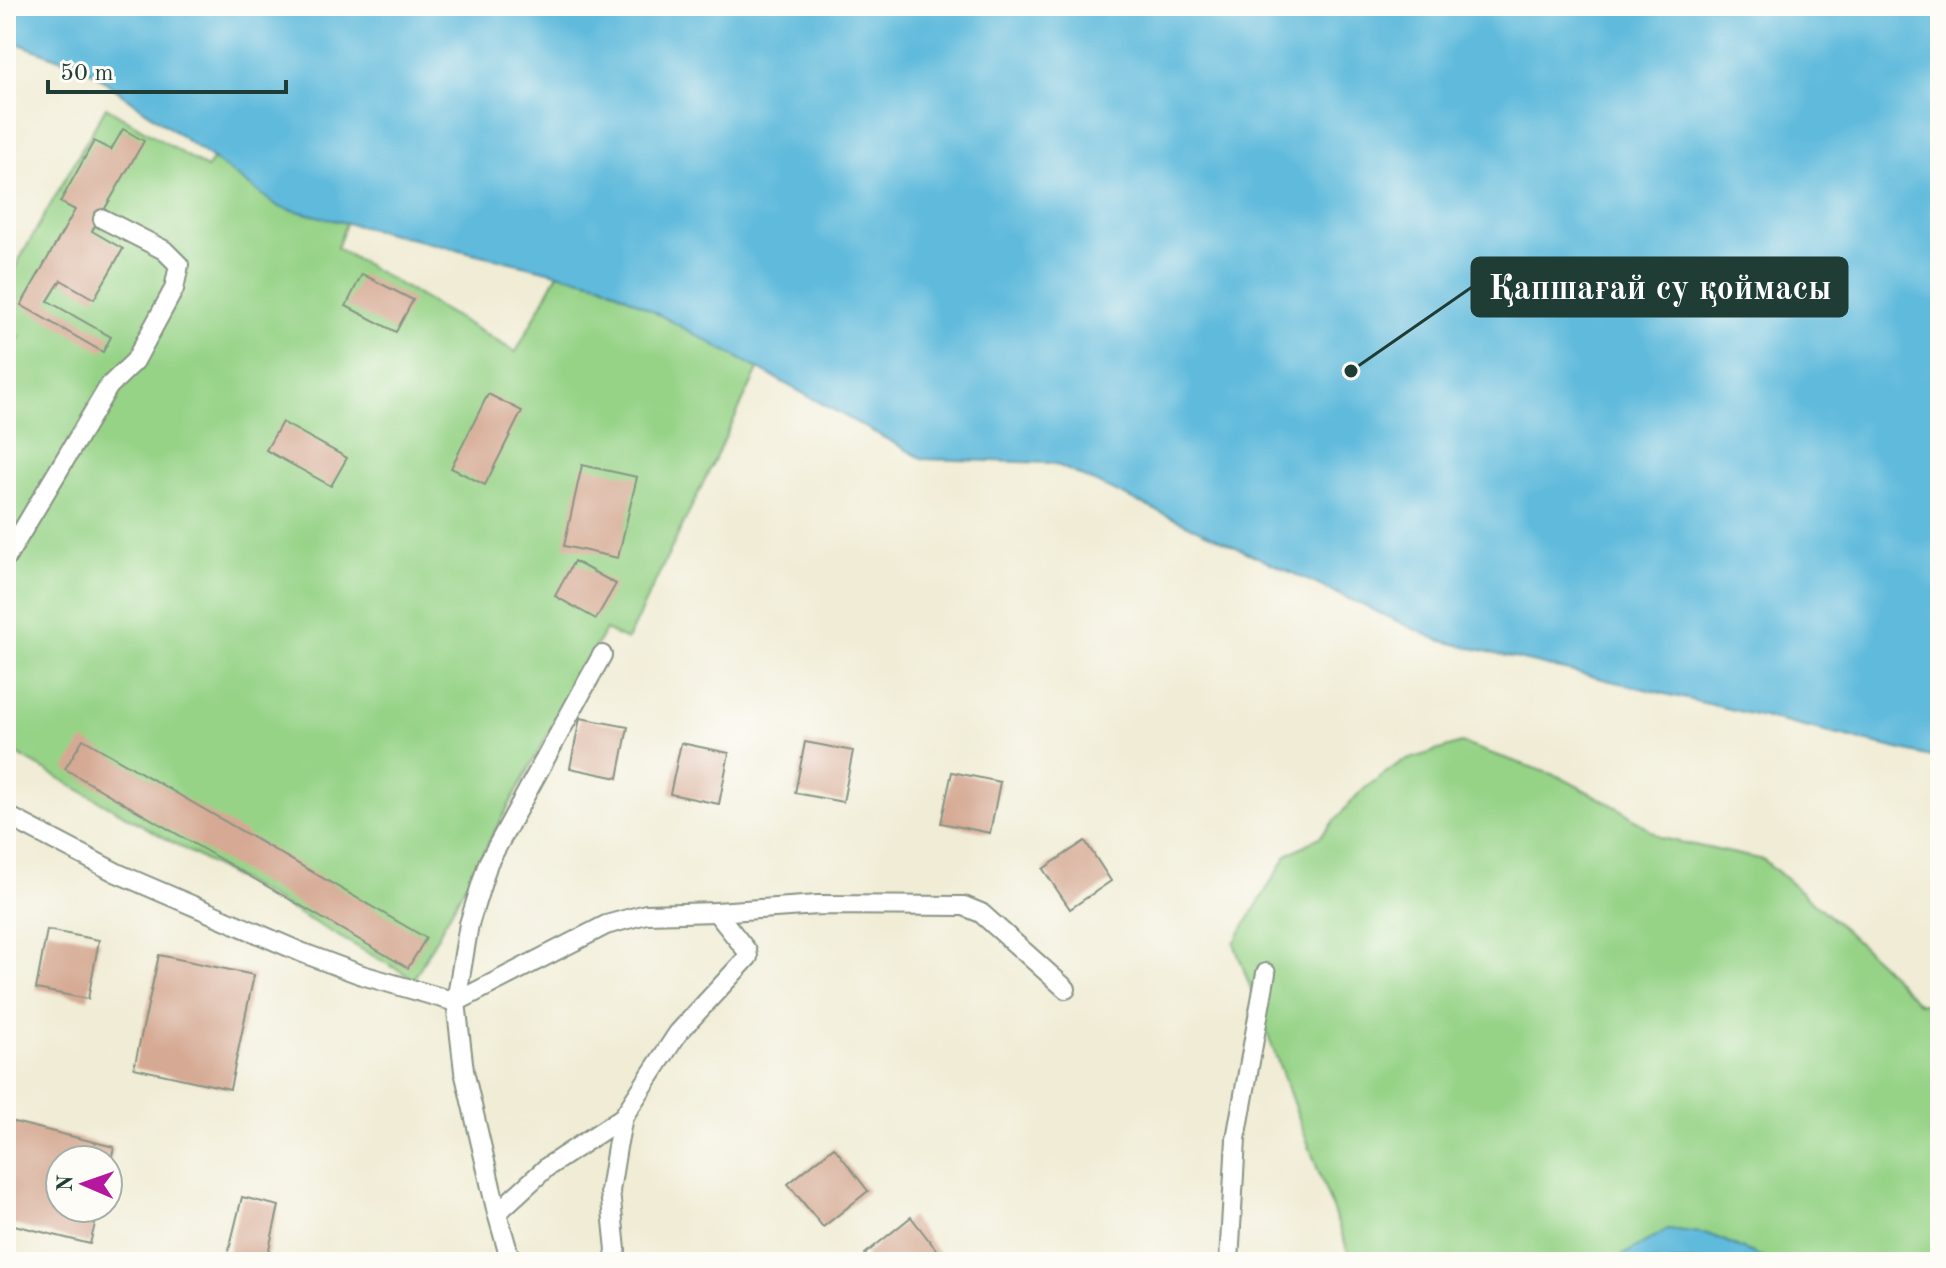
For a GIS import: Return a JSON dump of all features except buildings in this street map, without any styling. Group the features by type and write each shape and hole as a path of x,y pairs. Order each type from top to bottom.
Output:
{"lane":[{"path":"6,558 109,386 135,361 174,289 179,265 164,250 103,219"},
{"path":"511,1262 464,1071 456,1002 469,924 488,863 602,655"},
{"path":"6,815 117,873 303,953 362,975 456,1002 606,925 646,914 818,905 964,906 981,913 1066,989"},
{"path":"614,1262 616,1250 610,1191 623,1117 678,1033 748,957 747,951 716,912"},
{"path":"1229,1262 1236,1139 1266,973"},
{"path":"497,1213 547,1167 623,1117"}],"green space":[{"path":"106,107 207,168 220,146 348,218 337,248 516,352 579,234 789,306 627,640 605,630 414,979 6,748 6,362 20,337 6,327 6,283"},
{"path":"1461,743 1560,777 1622,810 1661,838 1764,860 1836,922 1918,1003 1940,1005 1940,1262 1352,1262 1234,943 1288,854 1320,837 1361,791 1401,762"}],"water":[{"path":"6,6 1940,6 1940,759 1438,640 1053,463 923,459 603,284 279,207 89,70 6,39"},
{"path":"1668,1229 1709,1234 1774,1262 1616,1262"}],"place":[{"name":"Қапшағай су қоймасы","path":"1351,371"}]}
